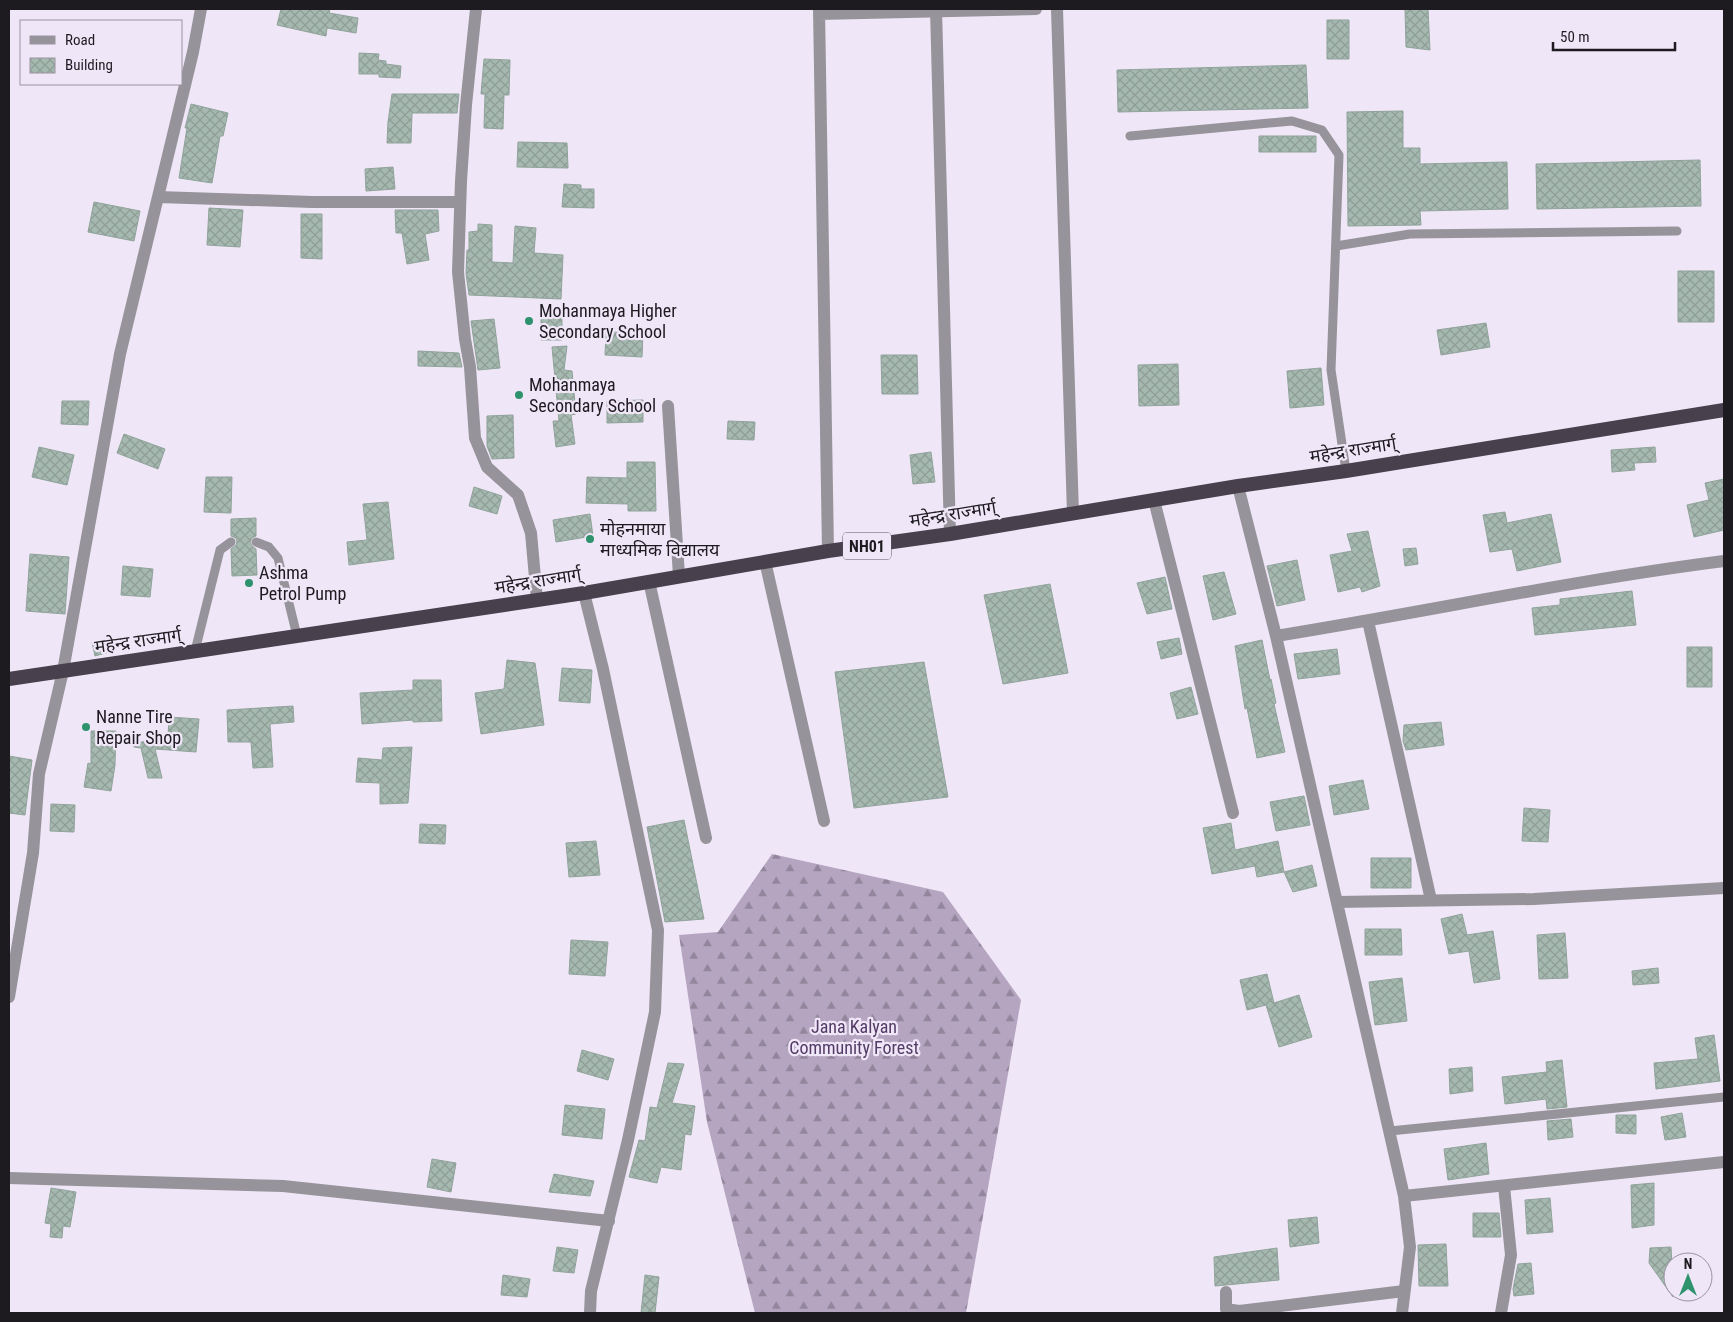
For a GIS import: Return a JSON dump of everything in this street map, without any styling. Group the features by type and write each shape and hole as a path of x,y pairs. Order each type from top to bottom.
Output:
{"highway":[{"name":"महेन्द्र राज्मार्ग्","path":"9,679 584,593 765,561 950,534 1238,486 1346,471 1724,410"}],"street":[{"path":"9,997 33,853 39,774 63,671 120,354 193,52 201,9"},
{"path":"476,9 466,105 460,202 458,272 464,339 470,367 475,438 487,467 518,495 531,533 537,600"},
{"path":"828,551 819,12 1036,9"},
{"path":"1057,9 1073,514"},
{"path":"936,10 950,534"},
{"path":"158,197 312,202 460,202"},
{"path":"668,406 679,576"},
{"path":"1238,486 1276,636 1404,1196 1410,1247 1402,1313"},
{"path":"1154,500 1233,813"},
{"path":"765,561 824,821"},
{"path":"1276,636 1520,593 1724,561"},
{"path":"649,581 706,838"},
{"path":"584,593 603,669 658,930 654,1012 628,1140 592,1292 590,1313"},
{"path":"1368,621 1431,900"},
{"path":"1337,902 1534,899 1724,888"},
{"path":"1404,1196 1724,1162"},
{"path":"9,1178 283,1186 608,1221"},
{"path":"1500,1313 1511,1255 1504,1186"},
{"path":"1226,1292 1226,1309 1239,1310 1404,1291"}],"lane":[{"path":"1130,136 1292,121 1322,130 1339,155 1331,370 1346,471"},
{"path":"1336,246 1410,234 1677,231"},
{"path":"195,651 220,550 231,542"},
{"path":"256,542 269,547 278,558 297,636"},
{"path":"1390,1131 1724,1097"}],"green space":[{"name":"Jana Kalyan Community Forest","path":"772,854 943,892 1021,1000 966,1313 755,1313 707,1122 679,935 718,932"}],"building":[{"path":"281,9 330,9 329,13 358,18 356,33 327,28 326,36 277,25"},
{"path":"1405,9 1428,9 1430,50 1406,47"},
{"path":"1327,20 1349,20 1349,59 1327,59"},
{"path":"359,53 379,54 378,60 386,61 386,64 401,66 400,78 379,77 379,74 359,74"},
{"path":"484,59 510,60 509,95 504,95 503,129 484,128 485,94 481,94"},
{"path":"1306,65 1308,108 1118,112 1117,70"},
{"path":"392,94 459,94 457,113 412,113 411,143 387,143"},
{"path":"191,104 228,113 223,136 220,136 212,183 179,178 187,128 185,128"},
{"path":"1403,111 1403,148 1420,148 1420,164 1507,162 1508,209 1420,211 1421,225 1348,226 1347,112"},
{"path":"1259,136 1316,136 1316,152 1259,152"},
{"path":"518,142 567,143 568,168 517,167"},
{"path":"1700,160 1701,206 1537,209 1536,164"},
{"path":"393,167 395,189 366,191 365,169"},
{"path":"564,184 581,185 581,189 594,189 594,208 562,207"},
{"path":"94,202 140,211 134,241 88,232"},
{"path":"209,208 243,210 240,247 207,245"},
{"path":"395,210 438,210 439,231 425,234 429,260 407,264 402,233 396,233"},
{"path":"301,214 322,214 322,259 301,258"},
{"path":"478,224 492,225 492,262 513,263 515,226 536,228 534,253 563,255 561,299 469,295 466,273 469,232 478,231"},
{"path":"1678,271 1714,271 1714,322 1678,322"},
{"path":"562,311 562,340 541,340 541,313"},
{"path":"494,319 500,368 478,370 471,321"},
{"path":"1486,323 1490,347 1441,355 1437,330"},
{"path":"606,332 643,333 642,357 605,355"},
{"path":"567,346 564,370 572,371 576,414 571,415 575,444 556,447 553,421 559,421 552,347"},
{"path":"418,351 459,353 462,367 418,366"},
{"path":"881,355 917,355 918,394 882,394"},
{"path":"1178,364 1179,405 1139,406 1138,365"},
{"path":"1321,368 1324,405 1290,408 1287,371"},
{"path":"643,400 643,422 607,423 607,401"},
{"path":"62,401 89,401 88,425 61,424"},
{"path":"513,415 514,458 492,459 487,446 487,416"},
{"path":"728,421 755,422 754,440 727,439"},
{"path":"124,434 165,449 158,469 117,453"},
{"path":"39,447 74,455 67,485 32,477"},
{"path":"1655,447 1656,462 1634,463 1635,470 1612,472 1611,450"},
{"path":"931,452 935,482 913,484 910,455"},
{"path":"627,462 655,462 656,511 628,511 628,504 586,503 587,477 627,478"},
{"path":"206,477 232,477 231,513 204,512"},
{"path":"1724,479 1724,530 1694,537 1687,505 1709,500 1705,483"},
{"path":"474,487 502,496 497,514 469,506"},
{"path":"388,502 394,559 349,565 347,542 367,540 363,504"},
{"path":"1505,512 1507,523 1551,514 1561,562 1517,571 1512,549 1490,552 1483,515"},
{"path":"590,514 593,536 556,542 553,520"},
{"path":"256,518 256,536 250,542 256,549 257,575 232,576 231,549 237,542 236,538 231,536 231,519"},
{"path":"1368,531 1380,586 1362,592 1360,587 1338,592 1330,555 1352,551 1347,534"},
{"path":"1416,548 1418,564 1405,566 1403,549"},
{"path":"30,554 69,557 65,614 26,611"},
{"path":"1297,560 1305,600 1277,606 1267,566"},
{"path":"123,566 153,569 150,597 121,595"},
{"path":"1224,572 1236,614 1213,620 1203,576"},
{"path":"1165,577 1172,609 1147,614 1137,583"},
{"path":"1050,584 1068,673 1003,684 984,595"},
{"path":"1632,591 1636,625 1535,635 1532,608 1560,605 1560,599"},
{"path":"110,638 113,651 95,656 92,642"},
{"path":"1179,638 1182,654 1161,659 1157,642"},
{"path":"1262,640 1285,752 1257,758 1247,708 1245,709 1235,646"},
{"path":"1687,647 1712,647 1712,687 1687,687"},
{"path":"1337,649 1340,674 1298,679 1294,654"},
{"path":"507,660 535,663 544,725 481,734 475,693 504,689"},
{"path":"924,662 948,797 854,808 835,672"},
{"path":"562,668 592,670 590,703 559,701"},
{"path":"413,680 441,680 442,721 413,722 413,720 362,724 360,693 413,690"},
{"path":"1191,687 1198,714 1177,719 1170,693"},
{"path":"293,706 294,722 270,724 273,767 253,768 251,742 228,742 227,710"},
{"path":"169,717 199,719 196,752 155,749 162,778 148,778 141,748 134,747 133,744 168,736"},
{"path":"1441,722 1444,745 1406,750 1403,741 1404,725"},
{"path":"91,731 116,731 115,765 111,791 84,787 88,763 91,764"},
{"path":"412,747 408,803 380,804 380,783 356,782 358,758 382,760 383,748"},
{"path":"9,756 32,760 25,815 9,813"},
{"path":"1363,780 1369,809 1334,815 1329,786"},
{"path":"1304,796 1310,825 1276,831 1270,802"},
{"path":"51,804 75,805 74,832 50,831"},
{"path":"1524,808 1550,810 1548,842 1522,841"},
{"path":"684,820 704,919 665,922 647,827"},
{"path":"1231,823 1235,850 1278,841 1284,872 1257,877 1255,866 1212,874 1203,828"},
{"path":"420,824 446,825 445,844 419,843"},
{"path":"596,841 600,875 569,877 566,843"},
{"path":"1371,858 1411,858 1411,888 1371,888"},
{"path":"1312,865 1317,886 1293,892 1284,872"},
{"path":"1462,914 1467,935 1493,931 1500,979 1474,983 1469,951 1449,954 1441,919"},
{"path":"1365,929 1401,929 1402,955 1365,955"},
{"path":"1565,933 1568,978 1539,979 1537,935"},
{"path":"571,940 608,942 605,976 569,974"},
{"path":"1658,968 1659,983 1633,985 1632,971"},
{"path":"1267,974 1274,1003 1299,995 1312,1037 1279,1047 1266,1005 1247,1010 1240,980"},
{"path":"1402,978 1407,1021 1375,1025 1369,982"},
{"path":"1714,1035 1720,1081 1656,1089 1654,1063 1698,1059 1695,1038"},
{"path":"582,1050 614,1059 608,1080 577,1071"},
{"path":"1562,1060 1567,1107 1547,1109 1546,1099 1505,1104 1502,1077 1547,1072 1546,1062"},
{"path":"668,1063 684,1064 672,1103 695,1106 691,1135 685,1134 681,1170 661,1167 657,1183 629,1177 639,1140 645,1141 650,1107 657,1108"},
{"path":"1472,1067 1473,1091 1450,1094 1449,1069"},
{"path":"565,1105 605,1109 602,1139 562,1135"},
{"path":"1682,1113 1686,1137 1665,1140 1661,1117"},
{"path":"1616,1115 1636,1115 1636,1134 1616,1133"},
{"path":"1571,1119 1573,1137 1548,1140 1547,1121"},
{"path":"1486,1143 1489,1174 1448,1180 1444,1149"},
{"path":"432,1159 456,1163 451,1192 427,1187"},
{"path":"554,1174 594,1181 590,1196 549,1192"},
{"path":"1654,1183 1654,1225 1632,1228 1631,1185"},
{"path":"51,1188 76,1192 70,1227 63,1226 62,1238 50,1237 51,1224 45,1223"},
{"path":"1550,1198 1553,1232 1527,1234 1525,1200"},
{"path":"1473,1213 1499,1213 1501,1237 1473,1237"},
{"path":"1317,1217 1319,1243 1290,1247 1288,1220"},
{"path":"1446,1244 1448,1286 1419,1286 1418,1245"},
{"path":"557,1247 578,1250 574,1273 553,1271"},
{"path":"1671,1247 1671,1252 1663,1252 1663,1283 1649,1263 1650,1248"},
{"path":"1277,1248 1279,1280 1215,1286 1214,1257"},
{"path":"1531,1263 1534,1294 1514,1296 1513,1289 1518,1264"},
{"path":"503,1275 530,1279 527,1297 501,1295"},
{"path":"645,1275 659,1277 655,1313 641,1313"}],"place":[{"name":"Mohanmaya Higher Secondary School","path":"529,321"},
{"name":"Mohanmaya Secondary School","path":"519,395"},
{"name":"मोहनमाया माध्यमिक विद्यालय","path":"590,539"},
{"name":"Ashma Petrol Pump","path":"249,583"},
{"name":"Nanne Tire Repair Shop","path":"86,727"}]}
